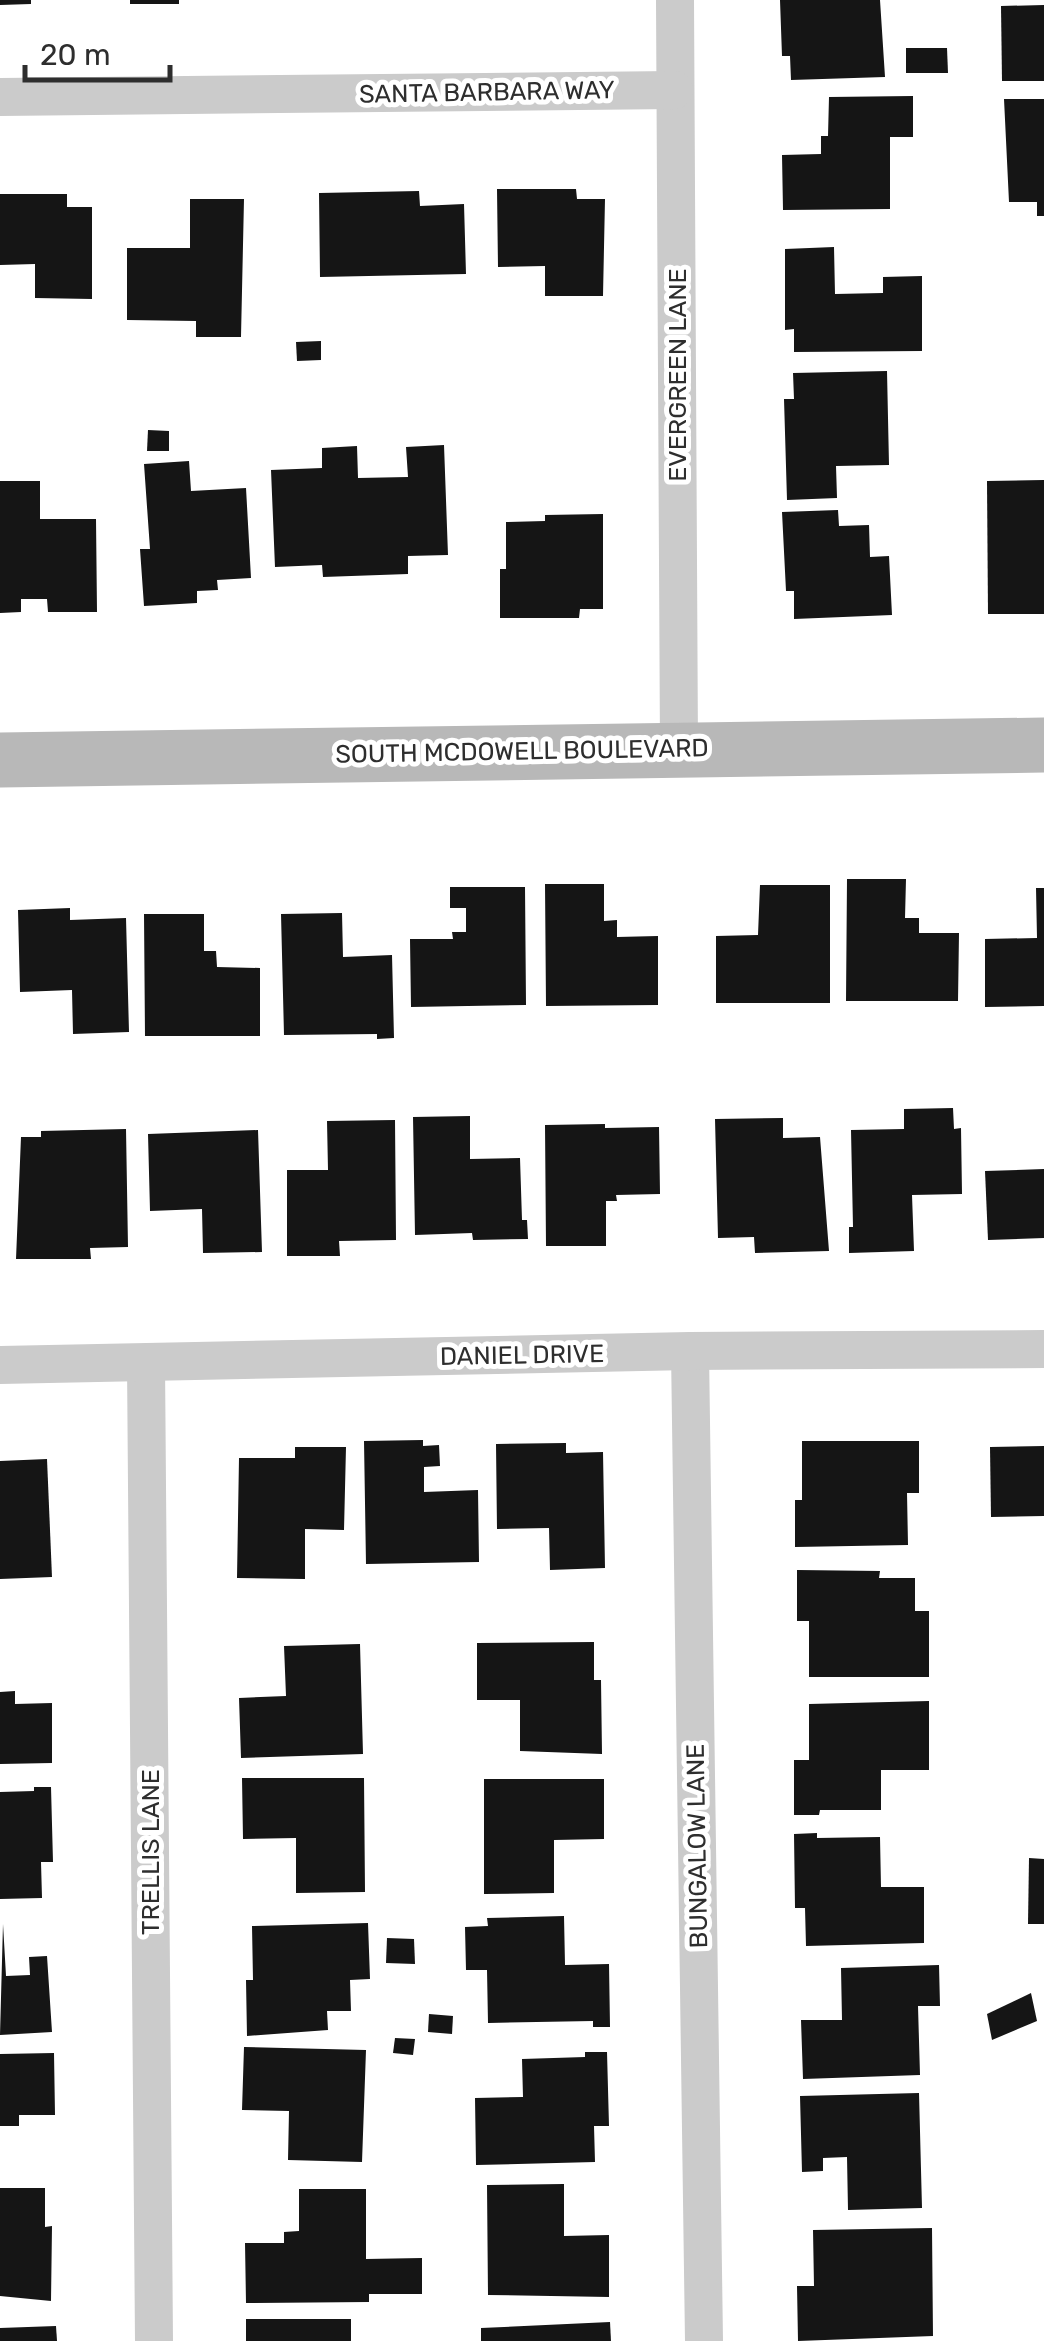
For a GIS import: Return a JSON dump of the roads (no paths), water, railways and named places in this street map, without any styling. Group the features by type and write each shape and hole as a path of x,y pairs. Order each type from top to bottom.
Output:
{"main road":[{"name":"SOUTH MCDOWELL BOULEVARD","path":"0,760 1044,745"}],"street":[{"name":"EVERGREEN LANE","path":"675,0 679,749"},
{"name":"SANTA BARBARA WAY","path":"0,97 674,90"},
{"name":"DANIEL DRIVE","path":"0,1365 690,1350 1044,1348"},
{"name":"BUNGALOW LANE","path":"690,1350 704,2341"},
{"name":"TRELLIS LANE","path":"146,1363 154,2341"}]}
